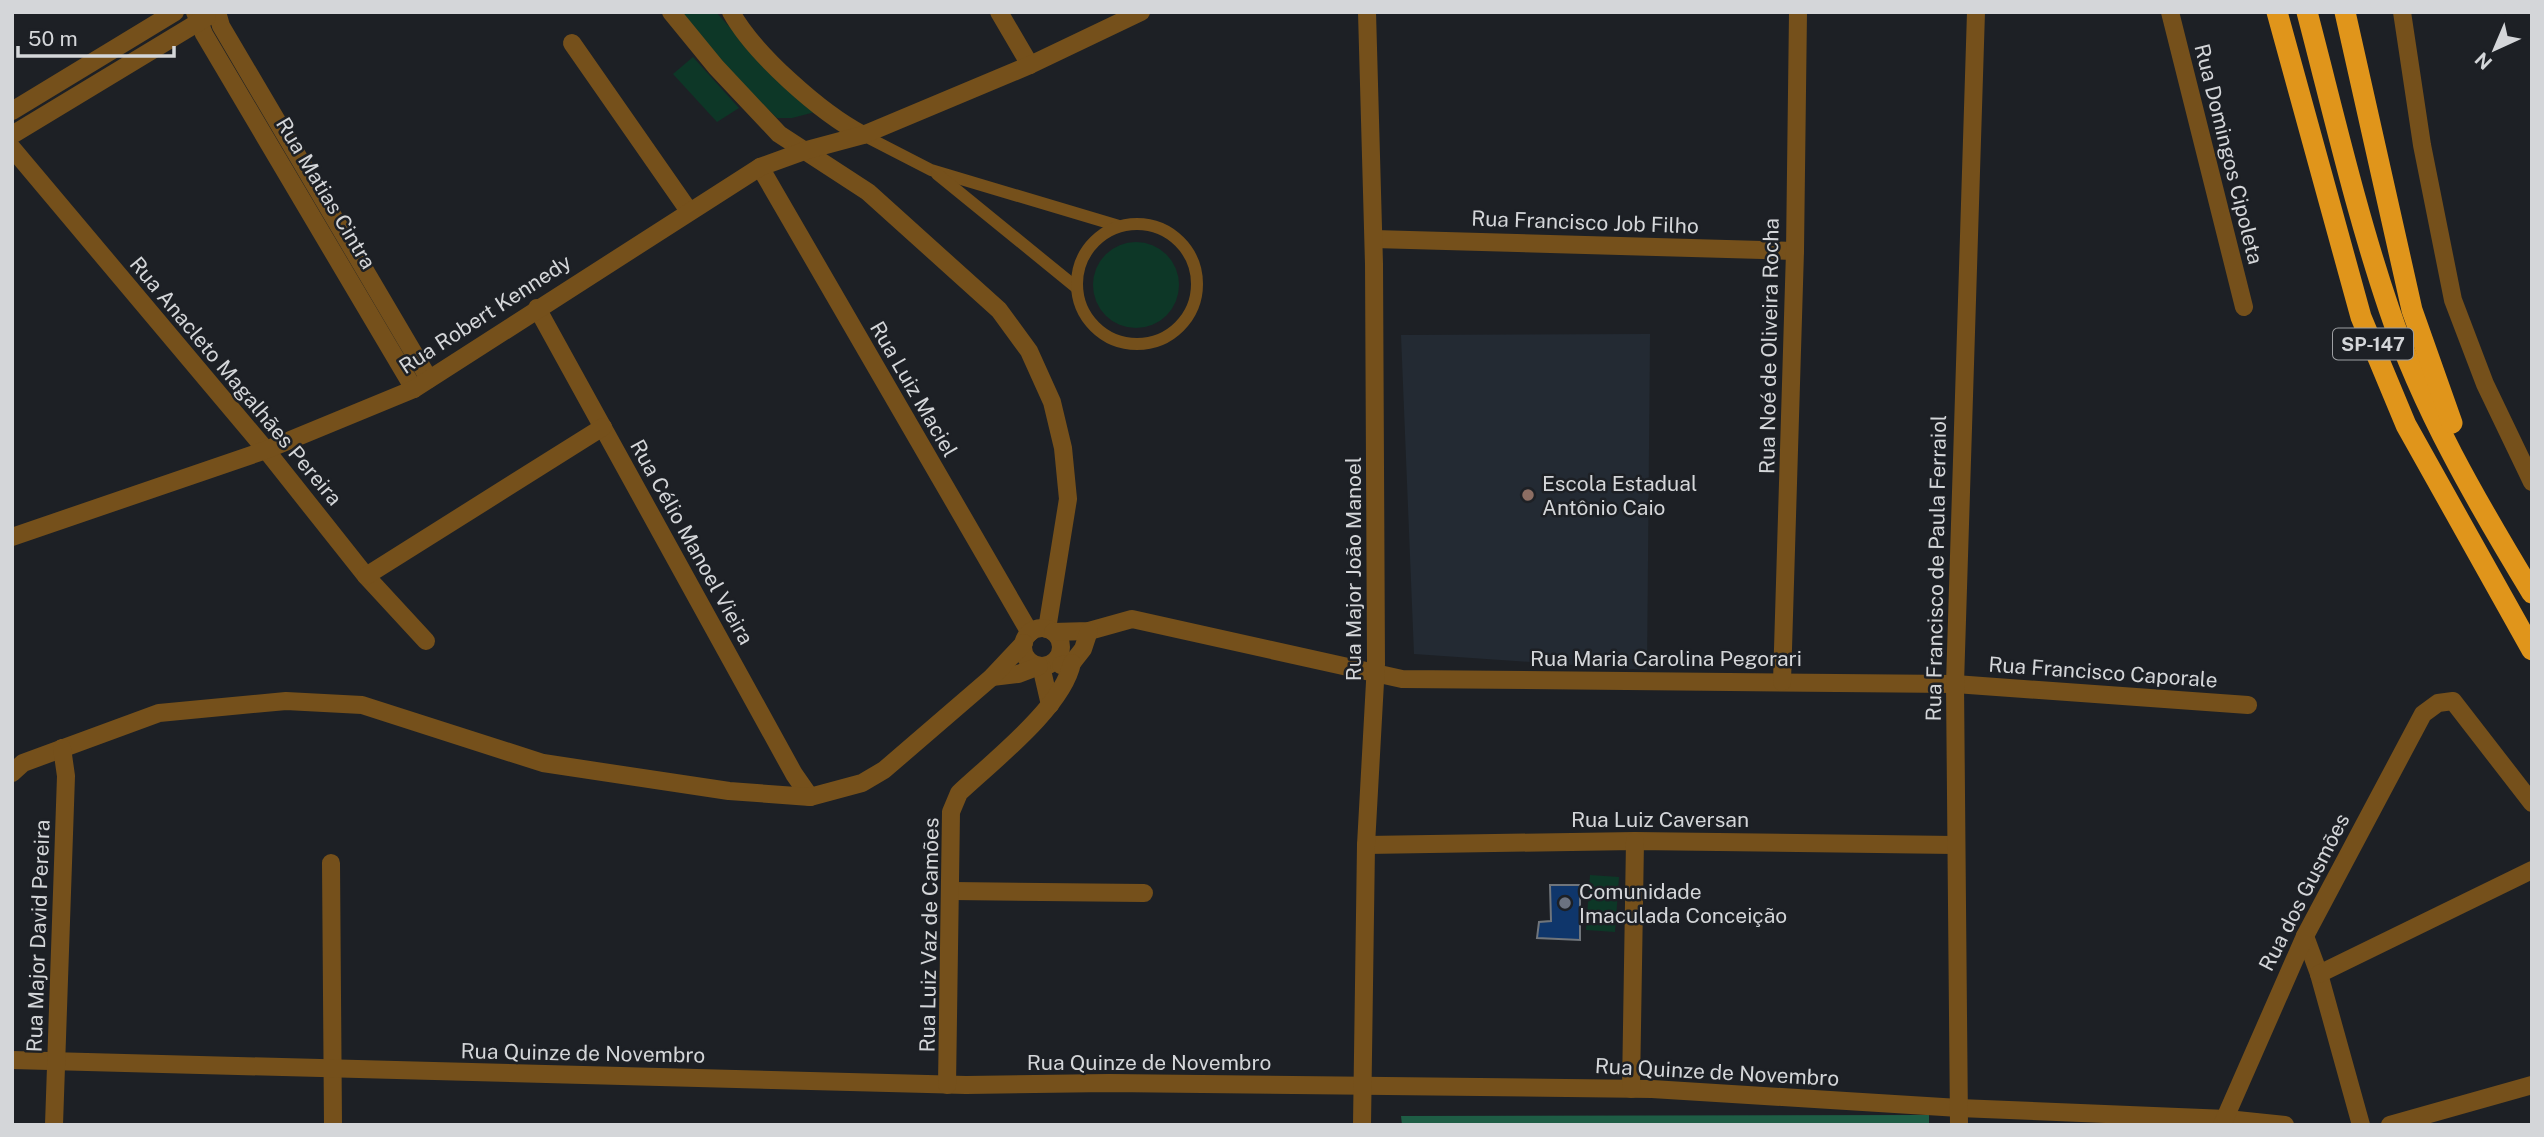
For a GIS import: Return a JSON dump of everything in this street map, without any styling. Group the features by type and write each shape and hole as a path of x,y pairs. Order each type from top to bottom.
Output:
{"highway":[{"name":"SP-147","path":"2277,12 2361,317 2406,425 2532,650"},
{"name":"SP-147","path":"2307,12 2353,189 2390,311 2433,413 2497,536 2532,593"},
{"path":"2345,12 2412,310 2449,416 2497,536"}],"street":[{"path":"12,111 175,12"},
{"path":"12,773 23,763 159,713 286,701 362,705 543,763 729,791 810,797 862,783 884,770 1038,634 1068,499 1063,448 1052,402 1029,351 999,310 868,192 779,134 671,12"},
{"path":"731,12 799,88 836,121 863,135"},
{"path":"999,12 1030,65"},
{"name":"Rua Robert Kennedy","path":"12,537 266,450 421,384 760,167 807,150 863,135 1030,65 1142,12"},
{"name":"Rua Major João Manoel","path":"1363,1125 1361,1086 1366,845 1376,675 1374,239 1367,12"},
{"name":"Rua Noé de Oliveira Rocha","path":"1782,682 1795,251 1798,12"},
{"name":"Rua Francisco de Paula Ferraiol","path":"1959,1117 1955,684 1976,12"},
{"name":"Rua Domingos Cipoleta","path":"2170,12 2244,307"},
{"path":"2402,12 2422,145 2452,300 2485,384 2532,482"},
{"path":"12,135 206,14"},
{"name":"Rua Matias Cintra","path":"206,14 221,26 421,384"},
{"path":"572,43 689,212"},
{"name":"Rua Anacleto Magalhães Pereira","path":"12,148 266,450 366,576 426,641"},
{"name":"Rua Luiz Maciel","path":"760,167 1038,634 1025,655 1044,665"},
{"name":"Rua Francisco Job Filho","path":"1374,239 1795,251"},
{"name":"Rua Célio Manoel Vieira","path":"537,308 794,774 810,797"},
{"path":"366,576 603,427"},
{"name":"Rua Maria Carolina Pegorari","path":"1038,634 1089,631 1132,619 1402,679 1955,684"},
{"name":"Rua Luiz Vaz de Camões","path":"947,1085 952,891 951,812 960,793 1051,705 1069,678 1072,663 1083,649 1089,631"},
{"path":"1038,634 1061,648 1044,665"},
{"path":"992,677 1018,674 1044,665 1072,663"},
{"path":"1044,665 1051,705"},
{"name":"Rua Francisco Caporale","path":"1955,684 2248,705"},
{"name":"Rua dos Gusmões","path":"2224,1122 2305,936 2423,714 2438,703 2453,701 2532,803"},
{"name":"Rua Major David Pereira","path":"54,1125 66,776 62,748"},
{"path":"1631,1088 1635,841"},
{"name":"Rua Luiz Caversan","path":"1366,845 1635,841 1955,845"},
{"path":"331,863 333,1125"},
{"path":"2319,974 2532,870"},
{"path":"952,891 1144,893"},
{"path":"2305,936 2319,974 2361,1125"},
{"name":"Rua Quinze de Novembro","path":"12,1060 947,1085 1631,1088 1959,1117 2285,1125"},
{"path":"2390,1125 2532,1085"}],"lane":[{"path":"863,135 931,170 1119,226"},
{"path":"931,170 1077,288"},
{"path":"1139,224 1159,228 1176,239 1189,254 1196,272 1197,292 1192,311 1181,327 1165,338 1146,344 1126,344 1108,337 1092,324 1082,307 1077,288 1079,268 1088,250 1101,235 1119,226 1139,224"}],"shaded area":[{"name":"Escola Estadual Antônio Caio","path":"1650,334 1647,670 1414,654 1401,335"}],"green space":[{"path":"680,12 716,12 762,63 815,112 792,118 777,118 736,78"},
{"path":"693,57 739,108 717,122 673,74"},
{"path":"1136,242 1160,249 1172,261 1179,285 1172,309 1160,321 1136,328 1112,321 1100,309 1093,285 1100,261 1112,249"},
{"path":"1590,875 1619,877 1615,932 1586,930"},
{"path":"1929,1115 1929,1125 1402,1125 1401,1116"}],"building":[{"name":"Comunidade Imaculada Conceição","path":"1550,885 1580,885 1580,940 1537,938 1539,922 1551,921"}],"place":[{"name":"Escola Estadual Antônio Caio","path":"1528,495"},
{"name":"Comunidade Imaculada Conceição","path":"1565,903"}]}
